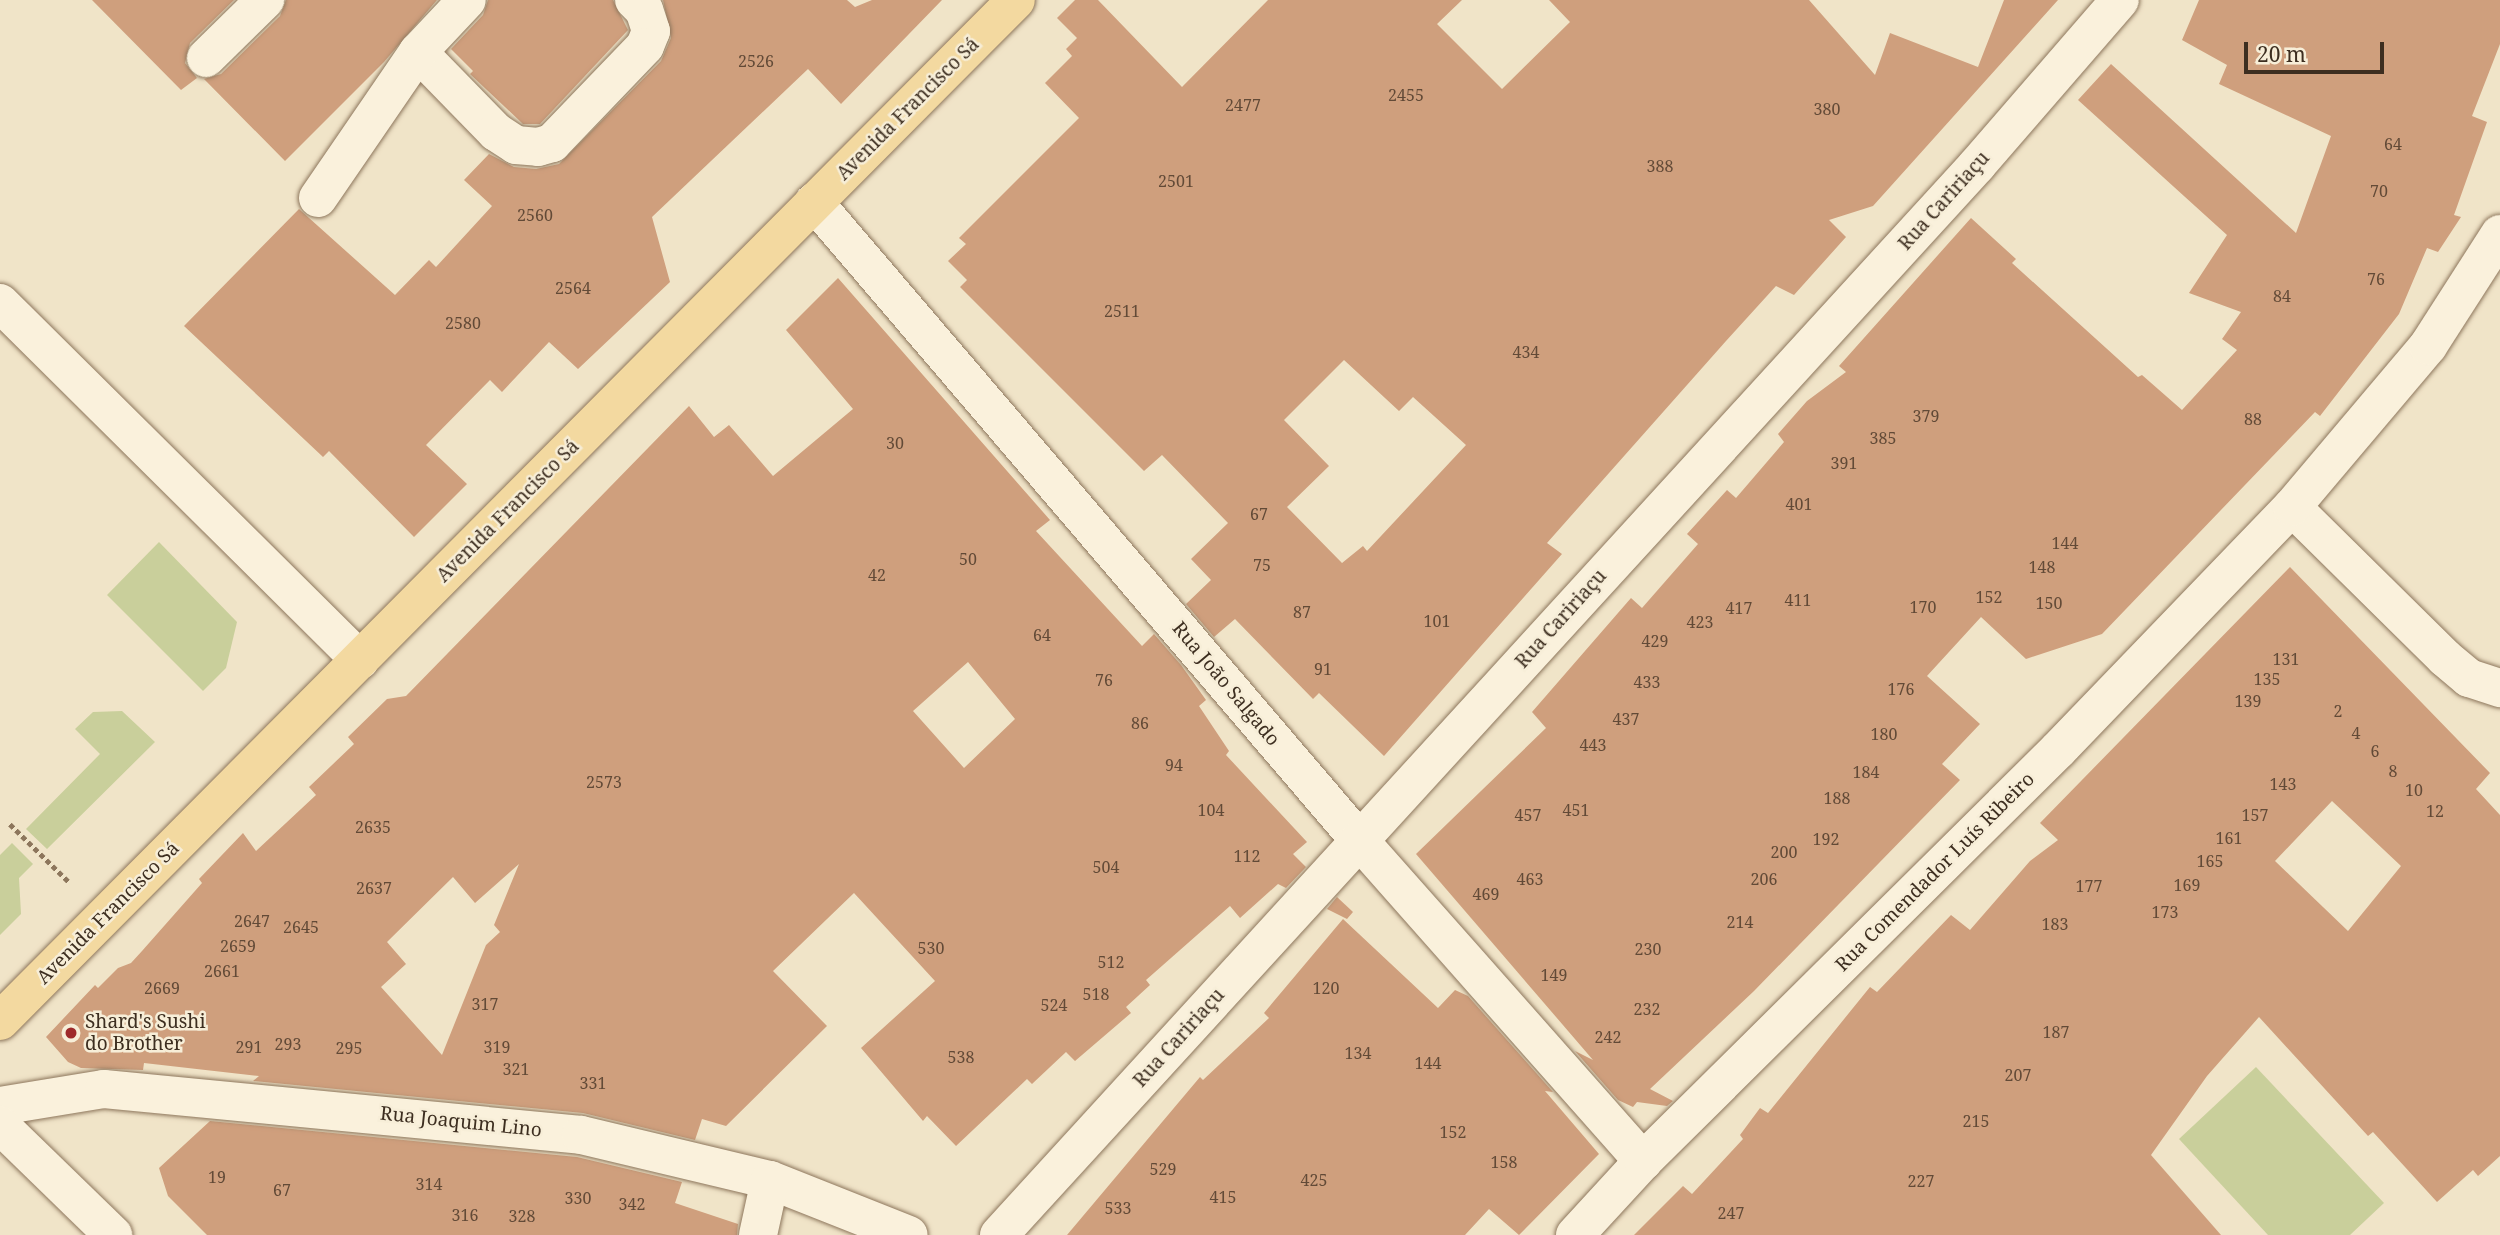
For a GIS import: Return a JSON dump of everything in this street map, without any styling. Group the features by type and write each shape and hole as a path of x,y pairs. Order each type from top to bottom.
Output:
{"main road":[{"name":"Avenida Francisco Sá","path":"0,1021 1016,0"}],"street":[{"path":"206,58 265,0"},
{"path":"318,198 418,52 467,0"},
{"path":"418,52 496,132 516,145 538,147 552,143 645,46 651,31 644,10 634,0"},
{"name":"Rua Caririaçu","path":"999,1235 1978,164 2120,0"},
{"name":"Rua João Salgado","path":"814,202 1359,840 1643,1161"},
{"name":"Rua Comendador Luís Ribeiro","path":"1575,1235 1643,1161 2058,750 2292,507 2428,346 2500,234"},
{"path":"0,303 360,660"},
{"path":"2292,507 2445,658 2469,678 2500,688"},
{"name":"Rua Joaquim Lino","path":"0,1106 104,1089 493,1123 581,1135 770,1180 909,1235"},
{"path":"0,1125 113,1235"},
{"path":"758,1235 770,1180"}],"path":[{"path":"10,824 70,883"}],"green space":[{"path":"159,542 237,622 226,668 203,691 107,595"},
{"path":"122,711 155,742 47,849 26,829 100,754 75,729 93,712"},
{"path":"12,843 33,864 19,878 21,914 0,935 0,855"},
{"path":"2256,1067 2384,1203 2350,1235 2268,1235 2179,1139"}],"building":[{"path":"92,0 234,0 190,43 185,63 197,78 181,90"},
{"path":"286,0 437,0 384,62 285,161 204,79 221,74 280,16"},
{"path":"488,0 613,0 628,30 540,124 523,124 470,74 473,71 451,49 483,15"},
{"path":"663,0 847,0 855,7 872,0 942,0 841,104 808,69 652,217 670,282 578,369 549,342 502,392 490,380 426,445 467,484 414,537 329,451 323,457 184,326 299,209 395,295 429,260 436,267 492,206 464,180 489,154 514,167 536,169 559,164 661,61 671,38"},
{"path":"1075,0 1098,0 1182,87 1268,0 1462,0 1437,24 1502,89 1570,22 1549,0 1809,0 1875,75 1890,33 1978,67 2004,0 2058,0 1873,206 1829,220 1846,237 1794,295 1776,286 1726,341 1547,543 1562,554 1384,756 1319,693 1313,699 1235,619 1214,637 1186,604 1211,580 1191,559 1228,523 1162,455 1144,471 960,287 967,280 948,261 966,244 959,238 1079,118 1045,83 1072,56 1066,49 1077,38 1057,18","holes":["1344,360 1399,411 1413,397 1466,445 1367,551 1363,546 1342,563 1287,507 1329,466 1284,420"]},
{"path":"2199,0 2500,0 2500,44 2472,116 2487,122 2454,215 2461,217 2438,252 2427,248 2399,314 2320,416 2315,412 2102,634 2026,659 1981,617 1927,676 1980,724 1942,764 1960,780 1754,991 1650,1089 1673,1101 1667,1106 1637,1102 1633,1107 1618,1100 1575,1051 1593,1060 1416,854 1546,728 1532,712 1631,598 1642,608 1698,544 1687,534 1727,490 1736,498 1784,442 1778,434 1807,401 1846,372 1839,366 1971,218 2016,259 2012,263 2138,377 2142,375 2182,410 2237,350 2222,339 2241,312 2189,293 2227,235 2078,100 2111,64 2296,233 2331,136 2219,84 2227,65 2182,40"},
{"path":"838,278 1050,520 1036,531 1142,646 1154,634 1181,665 1206,700 1199,706 1229,751 1226,755 1307,842 1293,854 1306,867 1286,888 1278,884 1240,918 1230,906 1146,980 1150,985 1126,1007 1131,1013 1075,1061 1066,1052 1032,1084 1027,1079 956,1146 927,1116 923,1121 861,1048 935,981 854,893 773,971 827,1026 726,1126 702,1119 695,1140 583,1113 253,1081 259,1076 144,1063 143,1070 81,1068 68,1062 46,1037 95,985 98,988 118,968 131,963 202,883 199,879 243,833 256,851 316,795 309,787 354,744 348,737 387,699 406,696 689,406 714,437 729,425 773,476 853,409 786,330","holes":["968,662 1015,719 964,768 913,711","519,864 494,925 500,932 486,945 442,1055 381,987 406,964 387,942 453,877 475,903"]},
{"path":"2290,567 2490,773 2476,789 2500,815 2500,1156 2478,1176 2473,1170 2437,1202 2373,1132 2368,1136 2259,1017 2207,1076 2151,1155 2221,1235 1634,1235 1683,1186 1692,1194 1743,1139 1740,1135 1760,1108 1768,1113 1870,987 1877,992 1951,915 1970,930 2030,861 2058,840 2040,823","holes":["2332,801 2401,866 2348,931 2275,861"]},
{"path":"1337,897 1353,912 1347,919 1327,909"},
{"path":"1343,919 1438,1008 1455,990 1468,996 1553,1092 1545,1091 1599,1154 1519,1235 1489,1209 1465,1235 1067,1235 1200,1077 1203,1080 1269,1018 1264,1013"},
{"path":"210,1121 577,1157 682,1182 675,1203 738,1224 737,1235 207,1235 168,1196 159,1168"}],"place":[{"name":"Shard's Sushi do Brother","path":"71,1033"}]}
